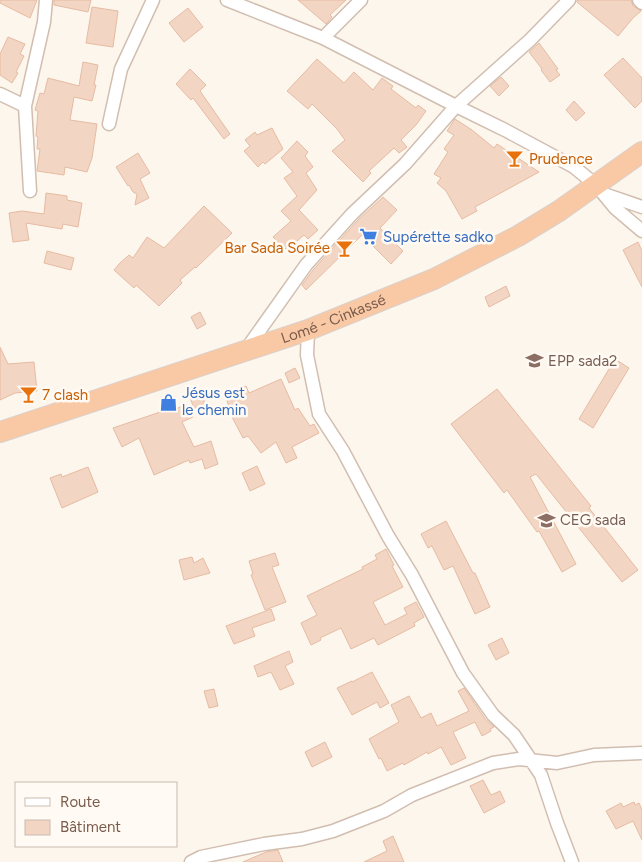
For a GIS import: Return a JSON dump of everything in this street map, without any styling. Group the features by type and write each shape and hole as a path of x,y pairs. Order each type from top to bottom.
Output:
{"highway":[{"name":"Lomé - Cinkassé","path":"0,432 308,330 434,279 518,236 600,190 642,152"}],"street":[{"path":"30,191 25,106 44,22 46,0"},
{"path":"109,124 122,69 153,0"},
{"path":"227,0 323,38 574,167 600,190 615,208 642,231"},
{"path":"323,38 360,0"},
{"path":"245,351 306,265 352,214 405,164 456,106 530,40 569,0"},
{"path":"639,0 642,3"},
{"path":"0,94 25,106"},
{"path":"600,190 642,207"},
{"path":"308,330 307,355 319,414 343,451 464,673 493,715 514,735 541,775 572,862"},
{"path":"191,862 201,857 230,857 264,844 302,839 333,831 384,811 412,795 493,763 519,759 557,763 594,755 642,753"}],"building":[{"path":"0,0 37,0 30,18 0,3"},
{"path":"54,0 91,0 88,12 54,5"},
{"path":"298,0 346,0 330,15 332,17 326,24"},
{"path":"577,0 631,0 633,6 641,11 618,36 577,2"},
{"path":"92,7 118,11 113,47 86,43"},
{"path":"188,8 203,27 184,42 169,23"},
{"path":"8,37 25,44 20,54 24,56 12,83 0,75 0,54"},
{"path":"539,43 558,69 556,70 560,75 550,82 529,52"},
{"path":"623,58 642,78 642,101 635,108 604,75"},
{"path":"317,59 344,83 354,72 373,90 382,78 393,86 391,89 416,108 418,105 426,111 416,125 401,140 407,147 399,153 394,148 369,171 371,173 363,182 332,151 345,140 337,129 312,104 308,109 287,91"},
{"path":"83,62 98,65 94,85 96,85 92,101 74,97 70,120 97,124 92,158 87,172 65,167 64,175 37,171 40,149 37,149 38,111 35,110 40,93 44,94 48,78 79,86"},
{"path":"190,69 206,85 200,91 230,134 224,139 193,98 191,100 176,84"},
{"path":"501,77 509,86 499,96 490,86"},
{"path":"574,101 585,113 576,121 566,110"},
{"path":"455,119 494,148 497,144 539,172 475,207 477,211 462,219 446,191 437,183 441,178 434,174 448,152 444,149 454,135 447,131"},
{"path":"272,128 283,149 265,164 263,162 258,167 244,151 250,146 245,140 255,132 257,135"},
{"path":"297,141 308,152 305,156 313,167 306,173 317,190 299,210 318,230 308,239 304,235 288,249 284,249 273,237 291,221 281,211 297,196 284,178 293,172 281,158"},
{"path":"138,153 150,173 140,179 149,198 135,205 137,194 128,186 116,167"},
{"path":"46,193 67,196 67,200 82,203 78,227 63,224 62,229 26,223 29,240 13,242 9,213 22,211 44,214"},
{"path":"383,197 397,210 380,228 403,251 391,264 362,235 306,290 302,285 313,270 358,220"},
{"path":"204,206 232,233 196,268 180,280 182,283 159,306 136,285 134,288 114,270 129,255 133,258 147,237 164,248"},
{"path":"638,242 642,251 642,287 623,250"},
{"path":"47,251 74,258 71,270 44,263"},
{"path":"506,286 510,296 489,307 485,297"},
{"path":"200,312 206,324 197,329 191,317"},
{"path":"0,347 8,364 34,362 37,391 15,393 0,400"},
{"path":"615,359 629,368 593,428 579,419"},
{"path":"295,368 300,378 289,383 285,373"},
{"path":"281,379 295,410 298,408 310,426 314,424 319,433 292,447 297,458 286,463 276,442 261,453 248,436 243,438 232,417 225,394 246,386 249,393"},
{"path":"497,389 591,506 589,508 638,570 622,582 536,474 530,477 576,564 562,572 539,531 537,532 507,490 504,493 451,424"},
{"path":"200,392 205,403 194,408 190,398"},
{"path":"186,404 193,417 182,422 194,447 211,441 218,464 205,469 202,459 190,463 189,460 154,475 139,438 122,447 113,428 169,409 170,412"},
{"path":"257,466 265,484 250,491 242,473"},
{"path":"88,467 98,492 62,508 50,478 61,474 62,477"},
{"path":"446,521 473,573 475,573 490,607 475,614 453,566 444,570 432,546 428,548 421,534"},
{"path":"386,549 403,587 373,602 385,625 407,614 404,608 416,602 424,617 414,623 415,626 378,645 374,638 351,649 341,628 320,638 321,640 311,645 301,623 317,615 307,596 363,569 362,567 377,559 375,555"},
{"path":"275,553 279,565 272,567 286,602 265,610 251,575 253,574 249,561"},
{"path":"192,557 194,563 203,558 210,573 184,580 179,560"},
{"path":"271,609 275,620 252,628 255,636 234,644 226,626"},
{"path":"502,638 509,653 496,660 488,645"},
{"path":"289,651 293,662 285,666 294,684 280,690 271,672 258,677 254,666"},
{"path":"372,672 389,703 380,708 377,702 352,715 337,688"},
{"path":"464,688 486,720 494,727 482,736 475,722 453,732 466,758 451,765 441,747 387,771 369,739 399,722 391,705 409,696 421,718 431,713 437,726 469,711 458,691"},
{"path":"214,689 218,706 209,708 204,691"},
{"path":"325,742 332,757 312,767 305,752"},
{"path":"483,780 491,795 500,791 505,802 484,813 470,786"},
{"path":"634,802 635,805 639,803 642,810 642,840 633,821 616,829 606,811 621,803 623,807"},
{"path":"393,836 404,862 364,862 387,851 383,841"},
{"path":"278,850 283,862 243,862 266,852"}],"place":[{"name":"Prudence","path":"515,159"},
{"name":"Supérette sadko","path":"369,237"},
{"name":"Bar Sada Soirée","path":"344,248"},
{"name":"EPP sada2","path":"534,361"},
{"name":"7 clash","path":"28,395"},
{"name":"Jésus est le chemin","path":"168,402"},
{"name":"CEG sada","path":"546,520"}]}
